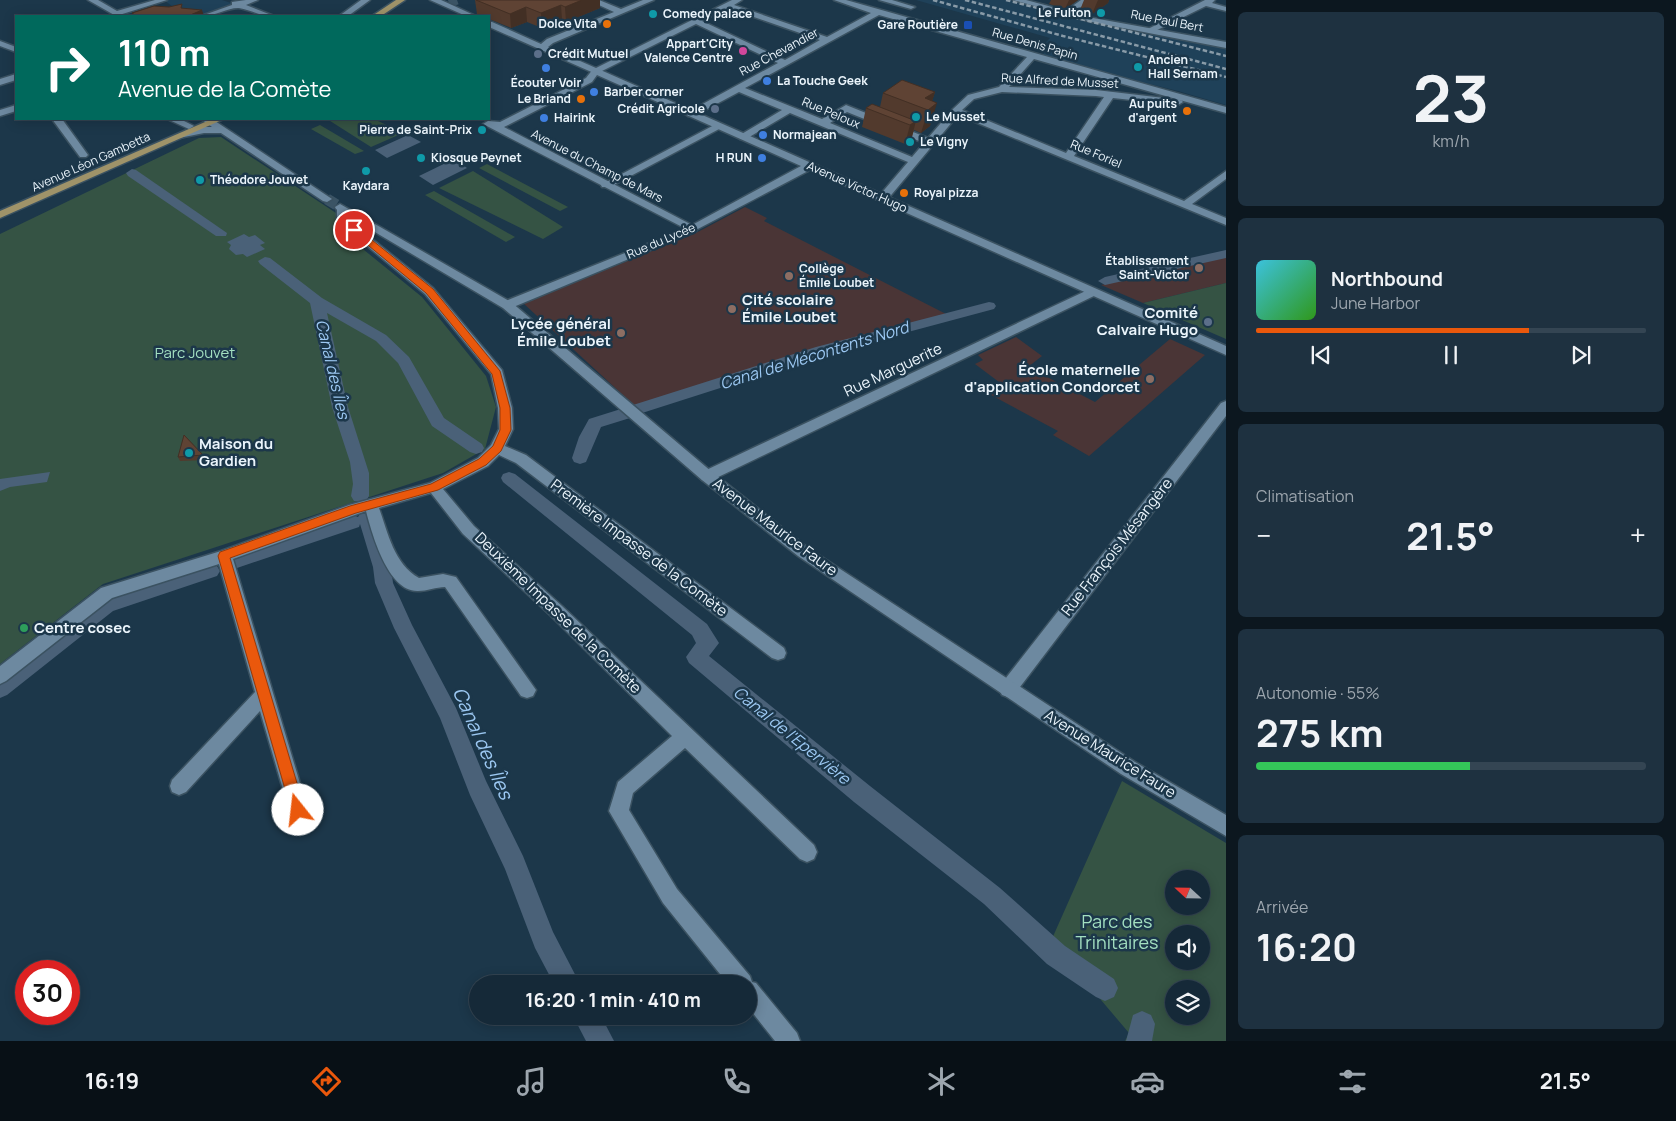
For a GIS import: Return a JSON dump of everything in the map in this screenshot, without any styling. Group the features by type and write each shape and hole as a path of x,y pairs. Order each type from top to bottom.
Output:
{"main road":[{"path":"378,15 401,0"},
{"name":"Avenue Léon Gambetta","path":"0,209 189,126 211,120"},
{"name":"Avenue Léon Gambetta","path":"0,215 182,136 211,120"},
{"path":"0,222 69,186"}],"street":[{"path":"92,0 111,12 120,14 166,2"},
{"path":"222,0 267,15"},
{"path":"208,15 254,0"},
{"path":"344,15 366,0"},
{"path":"434,0 446,3 470,15"},
{"path":"592,0 622,12"},
{"path":"543,47 546,43 650,0"},
{"path":"491,120 589,80 596,71 738,0"},
{"name":"Rue Denis Papin","path":"838,0 1031,57 1226,110"},
{"path":"883,0 907,6 892,13"},
{"name":"Rue Paul Bert","path":"1017,0 1067,14 1224,44"},
{"path":"1067,14 1086,0"},
{"path":"1148,31 1208,1 1226,9"},
{"path":"727,6 828,40"},
{"path":"102,15 111,12"},
{"name":"Rue Chevandier","path":"691,114 878,12"},
{"path":"696,21 785,63"},
{"name":"Avenue Victor Hugo","path":"490,24 1226,352"},
{"path":"0,43 15,50"},
{"path":"1002,90 1031,57"},
{"path":"0,82 15,77"},
{"name":"Rue Peloux","path":"738,88 914,161"},
{"name":"Rue Alfred de Musset","path":"883,198 956,110 972,97 1002,90 1110,95 1172,102 1189,102 1192,100"},
{"path":"1069,156 1110,95"},
{"path":"0,113 15,108"},
{"path":"823,123 846,108 930,142"},
{"path":"743,137 790,109"},
{"name":"Rue Foriel","path":"956,110 1226,222"},
{"path":"58,120 83,154"},
{"path":"174,120 189,126"},
{"path":"211,120 222,130 327,199"},
{"name":"Avenue du Champ de Mars","path":"491,120 606,185 692,229"},
{"path":"606,185 718,126"},
{"path":"182,136 204,130 222,130"},
{"name":"Rue du Lycée","path":"507,306 692,229 809,166"},
{"path":"1185,205 1226,174"},
{"name":"Avenue Maurice Faure","path":"497,448 506,430 505,408 496,373 429,291 341,219 341,208 507,306 707,476 803,552 1128,768 1226,826"},
{"name":"Rue Marguerite","path":"707,476 1092,292"},
{"name":"Rue François Mésangère","path":"1008,689 1226,406"},
{"path":"0,676 107,593 224,556 371,505 434,487 482,462 497,448"},
{"name":"Première Impasse de la Comète","path":"497,448 521,459 778,653"},
{"name":"Deuxième Impasse de la Comète","path":"434,487 444,504 464,525 807,852"},
{"path":"371,505 386,549 403,577 417,585 443,580 450,582 526,690"},
{"path":"224,556 298,810"},
{"path":"179,786 265,694"},
{"path":"685,736 625,788 620,810 670,896 735,975"},
{"path":"757,1001 789,1041"}],"shaded area":[{"path":"164,0 222,0 237,5 208,15 184,15"},
{"path":"916,0 1011,0 1091,22 1226,47 1226,105 1178,91 1043,58 1045,55 1039,49 1050,38"},
{"path":"408,135 421,142 387,158 375,150"},
{"path":"454,159 467,168 433,185 419,176"},
{"name":"Cité scolaire Émile Loubet","path":"745,207 767,218 764,221 948,315 761,368 637,408 523,303 692,235"},
{"path":"244,234 249,237 255,235 265,243 260,245 265,249 247,257 243,254 236,255 229,249 231,245 227,242"},
{"name":"Établissement Saint-Victor","path":"1226,256 1226,283 1143,303 1101,285"},
{"path":"1016,337 1042,356 1028,367 1095,402 1170,339 1205,355 1089,456 1053,435 1058,431 991,395 1003,385 975,364 983,360 978,355"},
{"path":"50,472 47,482 10,487 0,491 0,479"}],"green space":[{"path":"329,120 376,120 403,133 371,147"},
{"path":"320,125 364,151 355,154 311,129"},
{"name":"Parc Jouvet","path":"221,137 336,213 340,228 353,241 422,297 486,376 496,407 485,449 443,473 103,584 0,664 0,234 199,138"},
{"path":"487,164 568,207 560,211 479,168"},
{"path":"473,171 563,227 543,239 439,188"},
{"path":"434,191 515,237 506,242 425,195"},
{"path":"1226,283 1226,339 1143,303"},
{"name":"Parc des Trinitaires","path":"1122,781 1226,843 1226,1041 1125,1041 1129,1033 1051,941"}],"building":[{"path":"476,0 582,0 565,7 561,5 541,13 526,7 510,14"},
{"path":"182,4 181,8 202,10 190,15 135,15 132,13 154,6 169,7"},
{"path":"902,80 935,92 925,98 937,103 928,110 883,93"},
{"path":"872,104 916,121 910,125 866,108"},
{"path":"184,435 203,455 178,457"}],"waterway":[{"name":"Canal de l'Epervière","path":"132,173 221,233"},
{"name":"Canal de Mécontents Nord","path":"1105,281 1226,254"},
{"name":"Canal de l'Epervière","path":"265,261 317,301"},
{"name":"Canal de l'Epervière","path":"317,301 381,338 404,360 438,422 476,448"},
{"name":"Canal des Îles","path":"317,301 340,407 358,462 361,484 360,496"},
{"name":"Canal de Mécontents Nord","path":"639,409 821,350 989,306"},
{"name":"Canal de Mécontents Nord","path":"580,458 587,437 595,423 624,414"},
{"name":"Canal de l'Epervière","path":"509,478 700,630 702,636 709,643 696,657 862,794 992,896 1056,955 1105,988"},
{"name":"Canal des Îles","path":"367,517 382,567 384,583 404,628 449,715 478,787 515,864 544,939 563,975"},
{"path":"237,561 353,522"},
{"path":"0,689 107,605 211,571"},
{"path":"1139,1041 1142,1024"},
{"name":"Canal des Îles","path":"591,1025 601,1041"}],"tunnel":[{"path":"449,3 457,0"},
{"path":"327,199 340,207"}],"railway":[{"path":"933,0 1063,36 1226,77"},
{"path":"965,0 1226,69"},
{"path":"1006,0 1226,56"}],"place":[{"name":"Le Fulton","path":"1101,13"},
{"name":"Comedy palace","path":"653,14"},
{"name":"Dolce Vita","path":"607,24"},
{"name":"Gare Routière","path":"968,25"},
{"name":"Appart'City Valence Centre","path":"743,51"},
{"name":"Crédit Mutuel","path":"538,54"},
{"name":"Ancien Hall Sernam","path":"1138,67"},
{"name":"Écouter Voir","path":"546,68"},
{"name":"La Touche Geek","path":"767,81"},
{"name":"Barber corner","path":"594,92"},
{"name":"Le Briand","path":"581,99"},
{"name":"Crédit Agricole","path":"715,109"},
{"name":"Au puits d'argent","path":"1187,111"},
{"name":"Le Musset","path":"916,117"},
{"name":"Hairink","path":"544,118"},
{"name":"Pierre de Saint-Prix","path":"482,130"},
{"name":"Normajean","path":"763,135"},
{"name":"Le Vigny","path":"910,142"},
{"name":"Kiosque Peynet","path":"421,158"},
{"name":"H RUN","path":"762,158"},
{"name":"Kaydara","path":"366,171"},
{"name":"Théodore Jouvet","path":"200,180"},
{"name":"Royal pizza","path":"904,193"},
{"name":"Établissement Saint-Victor","path":"1199,268"},
{"name":"Collège Émile Loubet","path":"789,276"},
{"name":"Cité scolaire Émile Loubet","path":"732,309"},
{"name":"Comité Calvaire Hugo","path":"1208,322"},
{"name":"Lycée général Émile Loubet","path":"621,333"},
{"name":"École maternelle d'application Condorcet","path":"1150,379"},
{"name":"Maison du Gardien","path":"189,453"},
{"name":"Centre cosec","path":"24,628"}],"route":[{"path":"298,810 224,556 354,509 434,487 482,462 497,448 506,430 505,408 496,373 429,291 354,230"}]}
